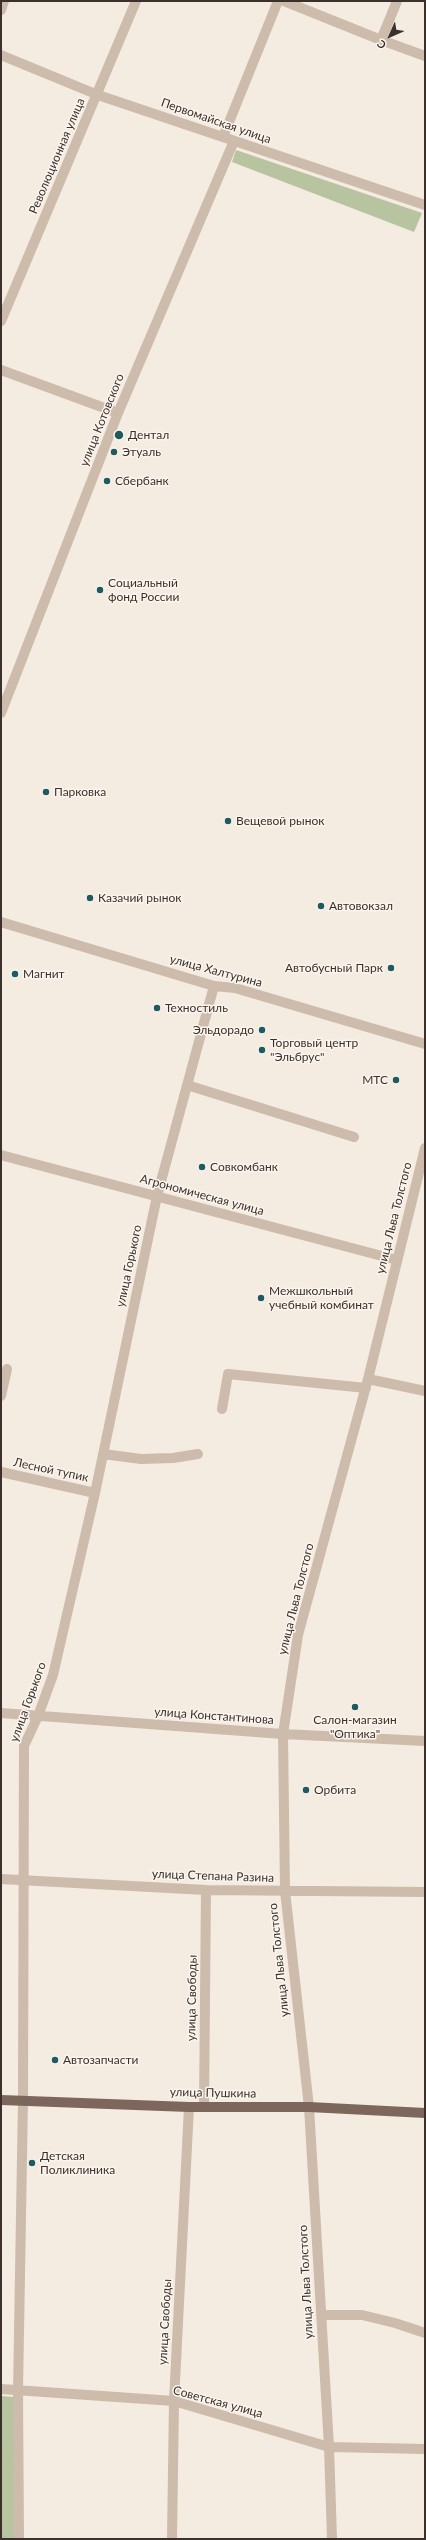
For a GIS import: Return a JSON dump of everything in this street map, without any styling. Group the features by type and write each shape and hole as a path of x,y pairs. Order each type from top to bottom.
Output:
{"main road":[{"name":"улица Пушкина","path":"1,2100 22,2099 189,2106 309,2107 425,2112"}],"street":[{"path":"1,10 4,1"},
{"name":"Революционная улица","path":"1,321 98,95 136,1"},
{"path":"224,137 278,1"},
{"path":"284,1 425,56"},
{"path":"381,40 397,1"},
{"name":"Первомайская улица","path":"1,55 98,95 425,205"},
{"name":"улица Котовского","path":"1,713 118,413 234,141"},
{"path":"1,370 118,413"},
{"name":"улица Халтурина","path":"1,922 214,986 235,988 425,1044"},
{"name":"улица Горького","path":"19,2539 18,2391 22,2099 24,1746 38,1716 53,1675 95,1493 157,1196 214,986"},
{"path":"188,1085 354,1137"},
{"name":"улица Льва Толстого","path":"332,2539 329,2447 309,2107 285,1891 283,1734 298,1635 367,1384 425,1148"},
{"name":"Агрономическая улица","path":"1,1154 397,1260"},
{"path":"1,1396 7,1369"},
{"path":"222,1409 228,1374 367,1384 425,1391"},
{"path":"102,1454 141,1459 173,1458 198,1454"},
{"name":"Лесной тупик","path":"1,1472 95,1493"},
{"name":"улица Константинова","path":"1,1714 283,1734 425,1741"},
{"name":"улица Степана Разина","path":"1,1879 24,1882 206,1890 425,1892"},
{"name":"улица Свободы","path":"204,2106 206,1890"},
{"name":"улица Свободы","path":"172,2539 174,2401 189,2106"},
{"path":"321,2315 362,2315 395,2323 425,2334"},
{"name":"Советская улица","path":"1,2389 174,2401 329,2447 425,2449"}],"green space":[{"path":"236,150 422,213 414,232 232,162"},
{"path":"1,2396 14,2397 15,2539 1,2539"}],"place":[{"name":"Дентал","path":"119,435"},
{"name":"Этуаль","path":"114,452"},
{"name":"Сбербанк","path":"107,481"},
{"name":"Социальный фонд России","path":"100,590"},
{"name":"Парковка","path":"46,792"},
{"name":"Вещевой рынок","path":"228,821"},
{"name":"Казачий рынок","path":"90,898"},
{"name":"Автовокзал","path":"321,906"},
{"name":"Автобусный Парк","path":"391,968"},
{"name":"Магнит","path":"15,974"},
{"name":"Техностиль","path":"157,1008"},
{"name":"Эльдорадо","path":"262,1030"},
{"name":"Торговый центр \"Эльбрус\"","path":"262,1050"},
{"name":"МТС","path":"396,1080"},
{"name":"Совкомбанк","path":"202,1167"},
{"name":"Межшкольный учебный комбинат","path":"261,1298"},
{"name":"Салон-магазин \"Оптика\"","path":"355,1707"},
{"name":"Орбита","path":"306,1790"},
{"name":"Автозапчасти","path":"55,2060"},
{"name":"Детская Поликлиника","path":"32,2163"}]}
